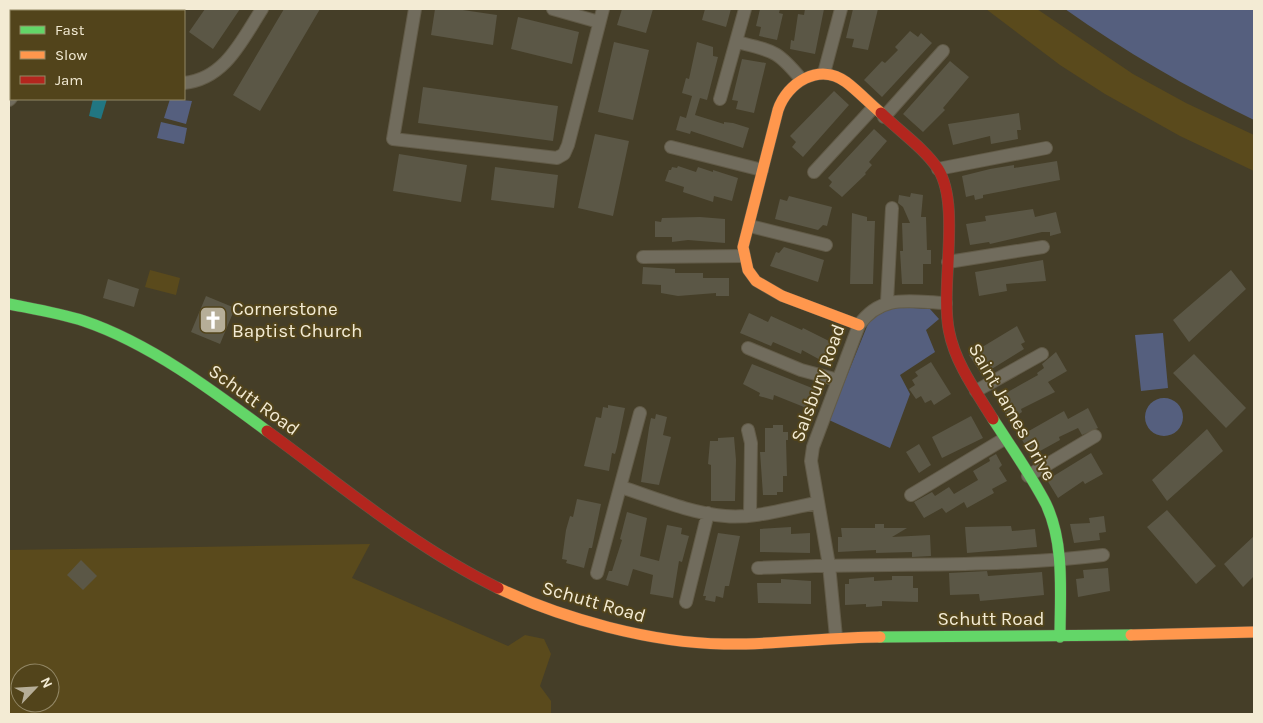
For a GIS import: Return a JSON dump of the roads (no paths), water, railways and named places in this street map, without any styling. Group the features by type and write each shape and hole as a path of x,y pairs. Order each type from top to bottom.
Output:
{"street":[{"path":"185,83 203,78 219,70 232,56 262,9"},
{"path":"415,9 393,139 557,158 564,154 568,145 603,9"},
{"path":"553,9 599,22"},
{"path":"720,99 746,9"},
{"path":"841,9 824,73 801,79 786,92 762,170 750,226 743,247 749,273 766,289 859,325"},
{"path":"737,42 764,48 782,56 801,79"},
{"path":"884,117 943,52"},
{"name":"Saint James Drive","path":"824,73 833,74 845,81 938,169 943,180 949,213 946,303 949,332 957,355 976,391 1046,505 1053,521 1061,560 1060,637"},
{"path":"814,172 873,108"},
{"path":"671,147 762,170"},
{"path":"938,169 1046,148"},
{"path":"892,208 887,302 946,303"},
{"path":"750,226 826,245"},
{"path":"948,262 1044,247"},
{"path":"643,257 744,256"},
{"name":"Salsbury Road","path":"836,638 829,565 811,462 812,446 859,325 869,312 887,302"},
{"name":"Schutt Road","path":"9,304 60,314 86,322 130,341 165,360 226,400 422,545 474,577 517,597 610,628 647,636 724,644 836,638 1060,637 1254,632"},
{"path":"748,348 801,370 838,380"},
{"path":"976,391 1042,354"},
{"path":"597,573 640,414"},
{"path":"748,430 751,443 750,515"},
{"path":"1028,476 1095,436"},
{"path":"911,495 1004,439"},
{"path":"621,487 708,513 726,516 750,515 817,502"},
{"path":"686,602 708,513"},
{"path":"758,568 829,565 944,565 1061,560 1103,555"}],"place":[{"name":"Cornerstone Baptist Church","path":"213,320"}]}
